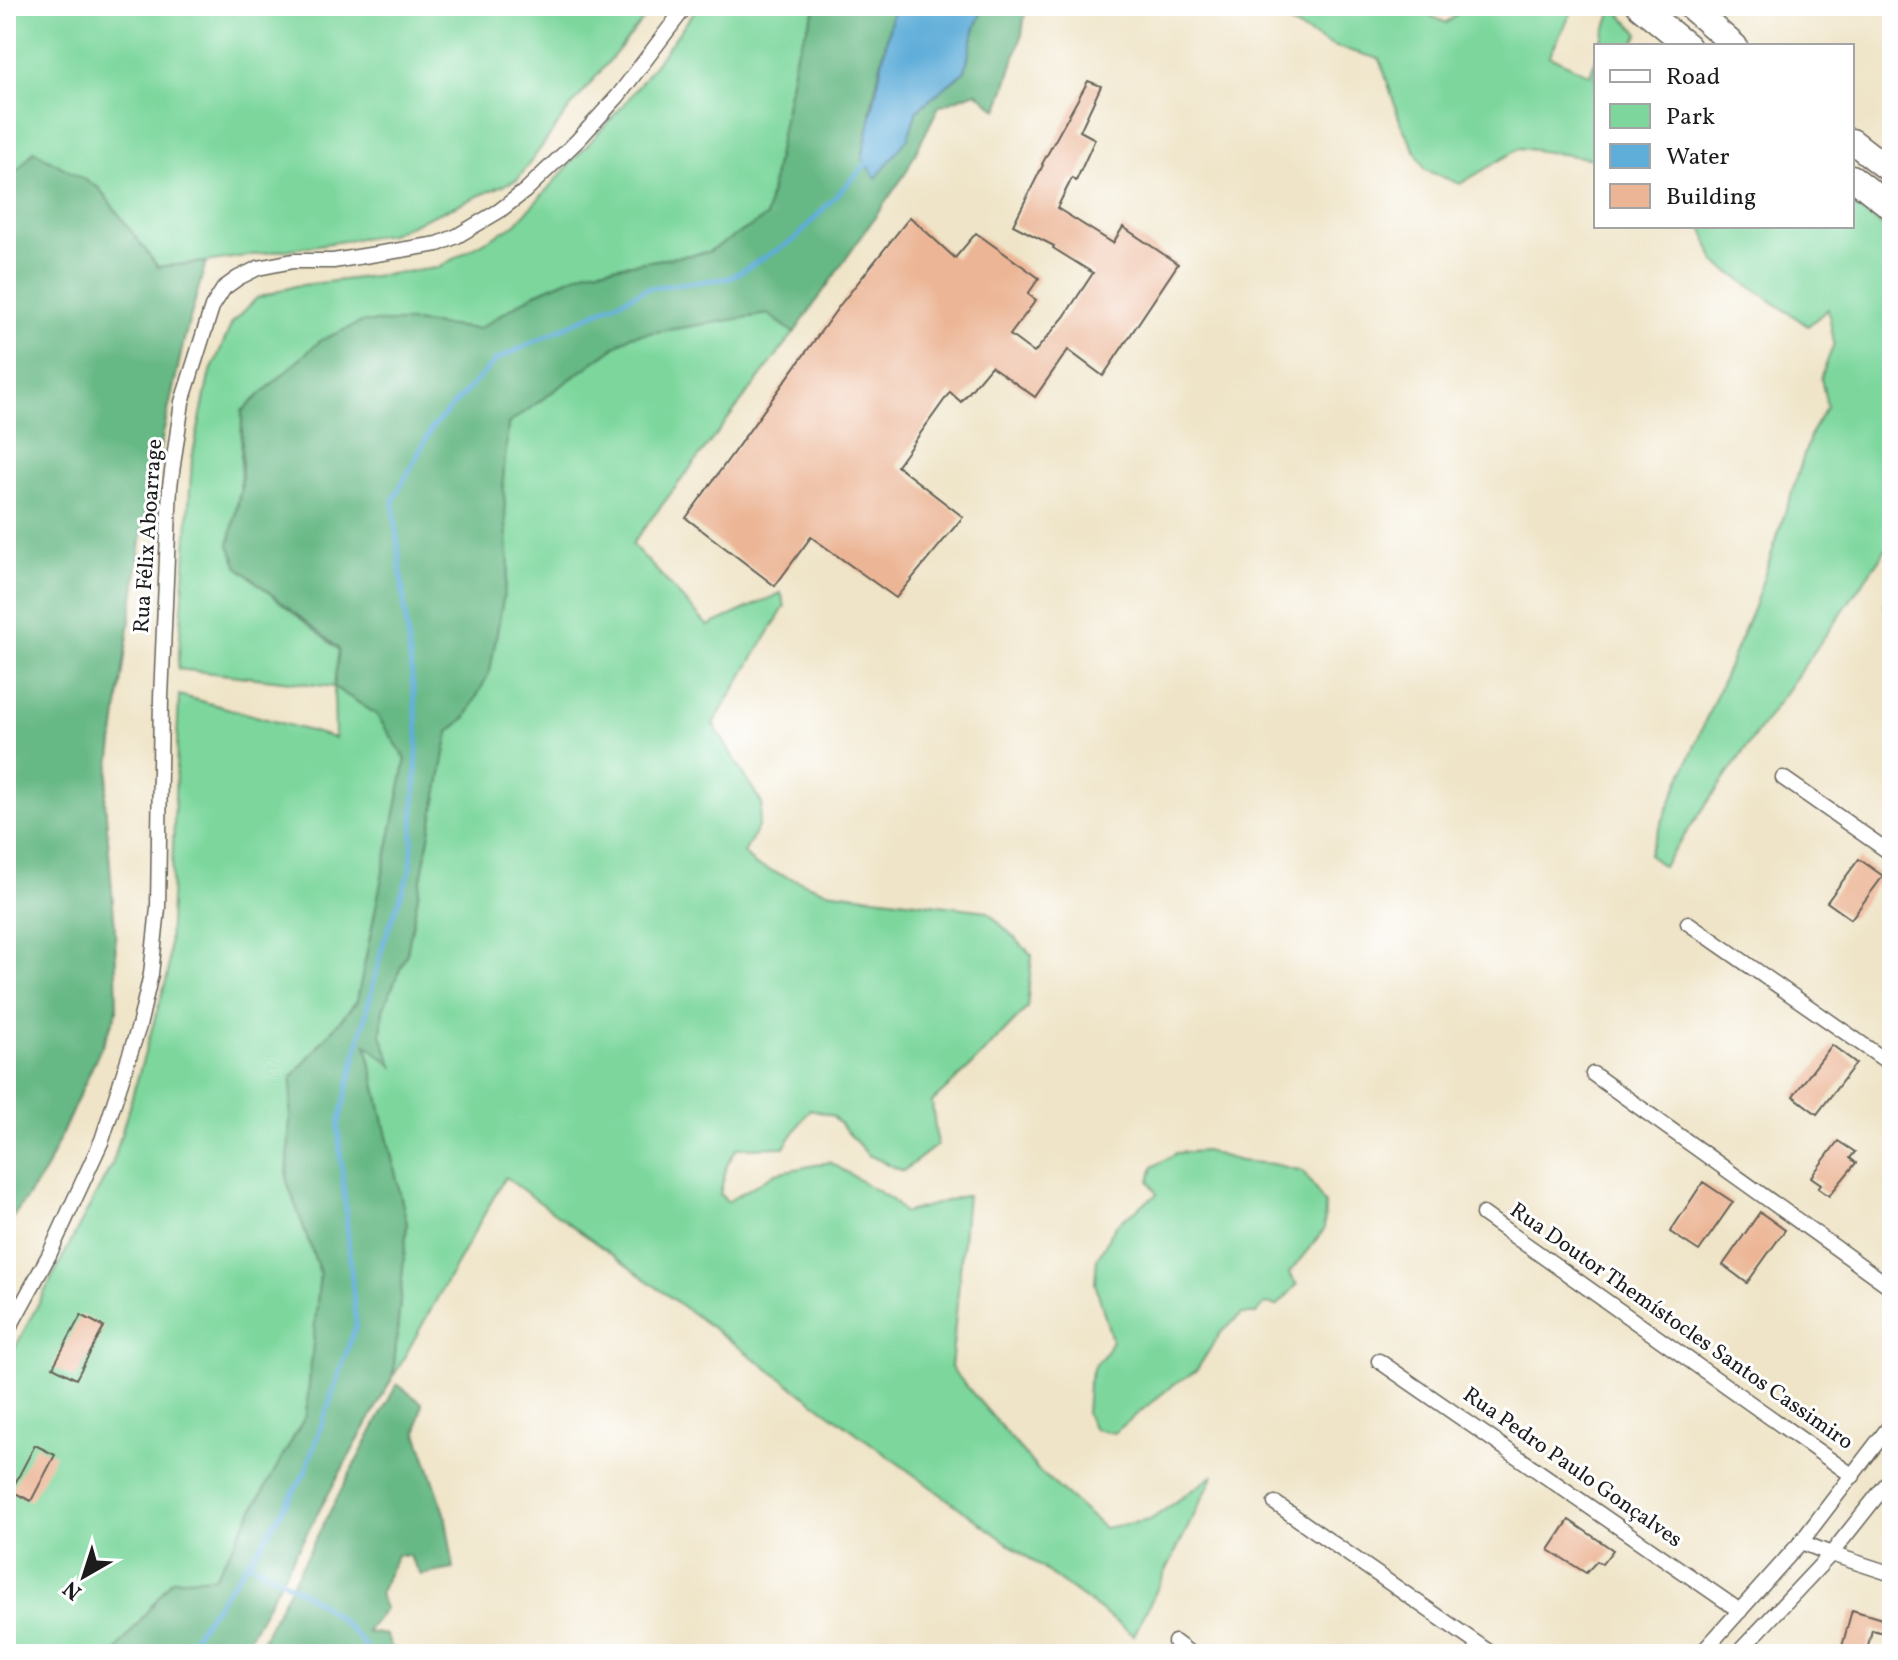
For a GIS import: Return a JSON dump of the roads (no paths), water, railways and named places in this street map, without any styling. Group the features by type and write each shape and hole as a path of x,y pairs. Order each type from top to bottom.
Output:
{"main road":[{"path":"1639,6 1686,44"},
{"path":"1704,10 1733,44"},
{"path":"1854,143 1892,172"},
{"path":"1854,179 1892,208"}],"street":[{"name":"Rua Félix Aboarrage","path":"6,1334 49,1255 102,1140 139,1026 151,974 158,908 161,698 170,486 182,402 212,307 224,288 258,268 293,261 333,261 438,244 499,211 525,191 578,140 618,96 686,6"},
{"path":"1783,778 1892,854"},
{"path":"1688,923 1892,1065"},
{"path":"1593,1074 1892,1288"},
{"name":"Rua Doutor Themístocles Santos Cassimiro","path":"1483,1214 1853,1476"},
{"name":"Rua Pedro Paulo Gonçalves","path":"1379,1361 1740,1611"},
{"path":"1701,1654 1801,1542 1892,1423"},
{"path":"1737,1654 1831,1554 1892,1477"},
{"path":"1275,1503 1492,1654"},
{"path":"1801,1542 1892,1574"},
{"path":"1175,1642 1191,1654"}],"water":[{"path":"894,6 984,6 975,27 965,71 917,110 908,138 876,178 862,158"}],"waterway":[{"path":"181,1654 264,1540 305,1473 356,1325 338,1127 384,941 411,868 418,732 393,501 432,428 496,360 648,288 730,278 794,240 869,161"},
{"path":"248,1562 331,1612 370,1654"}]}
